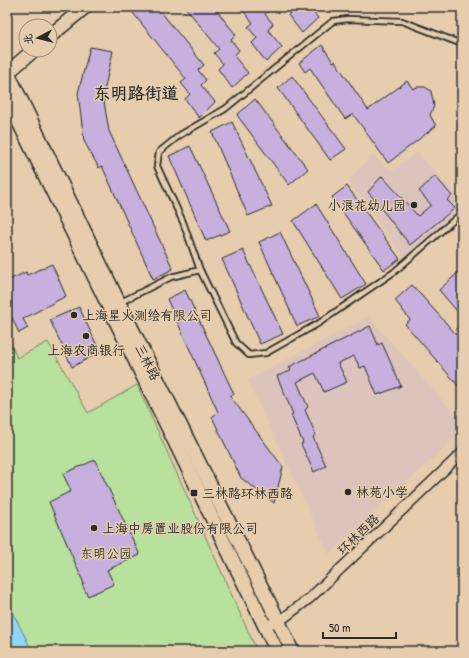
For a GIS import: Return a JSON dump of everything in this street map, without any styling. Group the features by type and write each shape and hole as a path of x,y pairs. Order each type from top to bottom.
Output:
{"main road":[{"path":"58,29 85,7"},
{"path":"7,72 24,58"},
{"name":"三林路","path":"7,72 119,303 278,620 292,651"},
{"name":"三林路","path":"7,98 277,651"}],"street":[{"name":"环林西路","path":"266,626 285,617 310,598 462,453"}],"lane":[{"path":"462,44 402,21 348,19 333,21 225,109 180,135 165,147 159,152 157,166 183,222 200,270 236,343 249,355 266,353 319,323 394,272 462,213"},
{"path":"119,303 171,277 200,270"}],"shaded area":[{"name":"小浪花幼儿园","path":"417,152 462,202 462,208 404,257 348,180 373,155 392,171"},
{"name":"林苑小学","path":"369,317 462,423 462,431 329,554 248,380"}],"green space":[{"name":"东明公园","path":"7,336 17,358 48,342 88,413 137,385 257,651 32,651 7,601"}],"water":[{"path":"7,601 32,651 7,651"}],"building":[{"path":"140,7 157,7 204,65 198,70 206,80 201,85 215,102 199,118 185,99 190,94 181,83 186,79 133,13"},
{"path":"185,7 214,7 236,35 231,40 239,50 234,56 248,73 232,88 218,69 223,64 214,53 219,49"},
{"path":"240,7 273,7 265,14 273,24 268,30 282,47 266,62 252,43 257,38 248,27 253,23"},
{"path":"296,7 309,7 318,18 302,33 288,15"},
{"path":"322,45 333,62 335,61 368,110 407,81 413,89 417,87 425,87 431,91 434,106 430,115 436,126 388,163 353,114 345,119 310,68 305,72 299,63"},
{"path":"90,47 113,51 103,96 109,131 173,269 153,279 102,166 99,168 84,141 78,93"},
{"path":"292,76 346,149 330,160 278,88"},
{"path":"255,99 308,169 289,185 237,115"},
{"path":"232,122 272,206 248,216 212,132"},
{"path":"190,146 230,231 206,241 169,156"},
{"path":"382,176 418,216 431,205 419,191 435,176 452,196 447,200 455,208 410,245 368,192"},
{"path":"347,186 400,259 384,270 332,197"},
{"path":"316,204 366,284 342,299 293,221"},
{"path":"280,232 320,316 297,326 259,242"},
{"path":"243,250 283,334 260,344 222,259"},
{"path":"52,264 66,296 23,319 28,328 19,333 7,307 7,281 26,272 27,275"},
{"path":"462,269 462,317 439,290"},
{"path":"412,285 462,341 462,390 405,324 410,320 395,300"},
{"path":"185,290 234,394 230,396 283,467 274,503 241,478 212,417 218,412 167,299"},
{"path":"79,307 100,352 72,367 50,320"},
{"path":"370,326 378,345 382,343 401,386 377,395 365,366 360,368 354,356 338,363 347,382 324,392 315,373 297,382 308,407 305,410 316,435 313,437 326,466 314,472 301,444 303,443 291,415 293,414 277,376 291,371 289,367"},
{"name":"上海中房置业股份有限公司","path":"95,460 140,555 107,570 114,584 88,596 82,585 84,584 49,502 71,491 63,474"}],"place":[{"name":"小浪花幼儿园","path":"414,205"},
{"name":"上海星火测绘有限公司","path":"74,315"},
{"name":"上海农商银行","path":"86,336"},
{"name":"林苑小学","path":"348,492"},
{"name":"三林路环林西路","path":"194,493"},
{"name":"上海中房置业股份有限公司","path":"94,528"}],"district":[{"name":"东明路街道","path":"136,92"}]}
